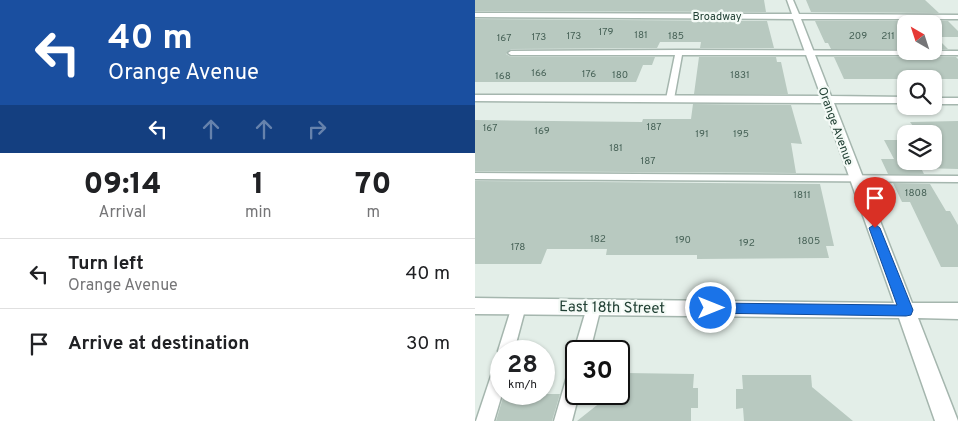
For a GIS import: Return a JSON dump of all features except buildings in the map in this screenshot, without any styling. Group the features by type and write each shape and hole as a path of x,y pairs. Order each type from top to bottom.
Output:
{"street":[{"name":"Orange Avenue","path":"790,0 947,421"},
{"name":"Broadway","path":"475,15 958,17"},
{"path":"475,98 897,100"},
{"path":"942,101 958,101"},
{"name":"East 18th Street","path":"475,306 958,311"}],"lane":[{"path":"669,99 679,52"},
{"path":"511,53 958,53"},
{"path":"475,176 958,179"},
{"path":"510,340 519,306"},
{"path":"585,340 594,307"},
{"path":"485,421 490,405"},
{"path":"563,421 567,405"}],"route":[{"path":"711,308 906,310 875,228"}]}
